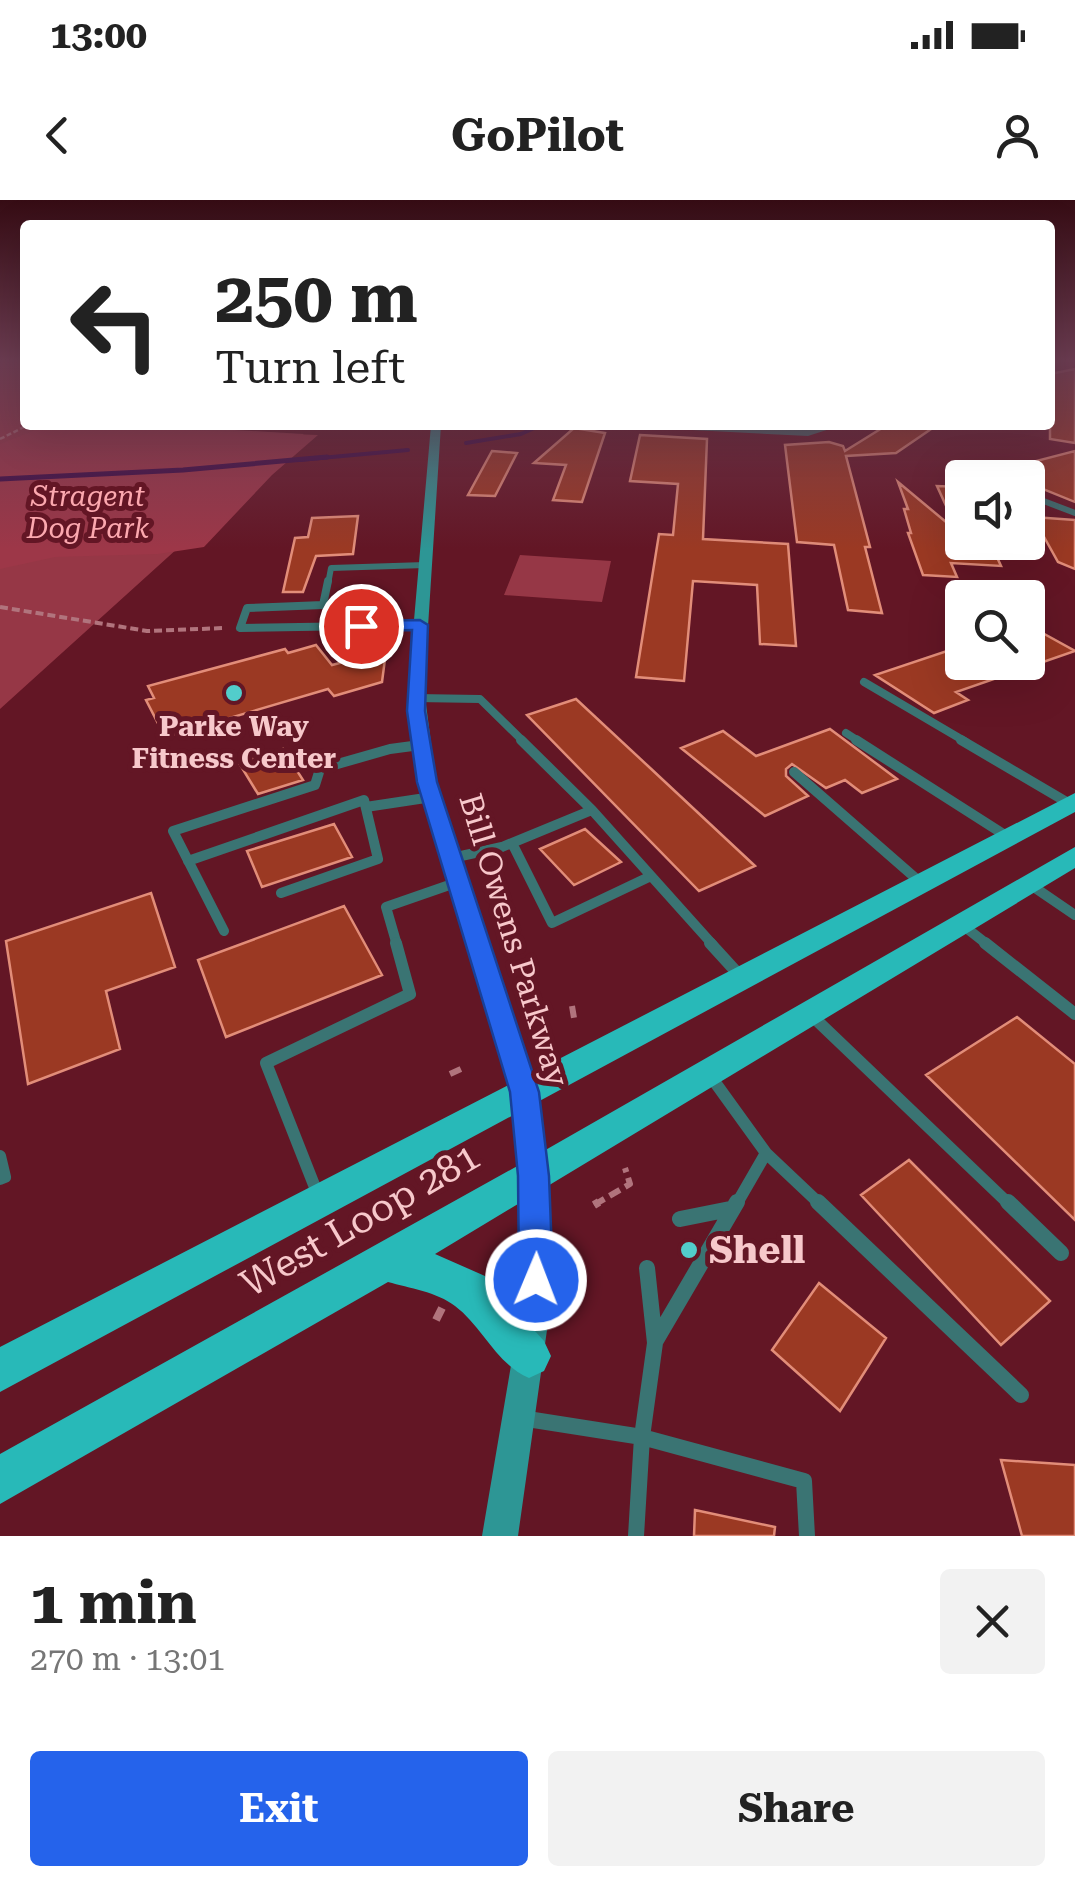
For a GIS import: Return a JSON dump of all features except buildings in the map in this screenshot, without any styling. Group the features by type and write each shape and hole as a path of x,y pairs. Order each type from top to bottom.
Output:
{"highway":[{"name":"West Loop 281","path":"0,1370 1072,803"},
{"name":"West Loop 281","path":"0,1480 534,1176 1075,856"},
{"path":"384,1262 434,1274 470,1290 529,1356"}],"main road":[{"name":"Bill Owens Parkway","path":"436,430 416,698 420,745 432,797 524,1092 534,1176 538,1246 529,1356 500,1536"}],"street":[{"path":"738,430 808,434 821,430"}],"lane":[{"path":"1045,502 1075,514"},
{"path":"420,625 240,628 248,608 323,604 330,568 425,564"},
{"path":"864,682 1072,803"},
{"path":"416,698 480,700 592,810 742,978"},
{"path":"846,733 1008,837"},
{"path":"224,931 173,832 316,786 320,769 390,749 420,745"},
{"path":"794,772 921,883"},
{"path":"366,807 432,797"},
{"path":"188,861 364,800 378,858 282,893"},
{"path":"452,858 512,843 592,810"},
{"path":"512,843 552,923 651,876"},
{"path":"320,1200 266,1063 410,994 386,907 459,882"},
{"path":"1027,882 1075,915"},
{"path":"959,923 1075,1014"},
{"path":"808,1012 1062,1253"},
{"path":"708,1073 766,1153 1021,1395"},
{"path":"655,1343 766,1153"},
{"path":"0,1156 5,1177 0,1179"},
{"path":"680,1218 730,1209"},
{"path":"636,1536 642,1437 655,1343 646,1268"},
{"path":"520,1418 642,1437 804,1481 806,1536"}],"path":[{"path":"0,607 142,631 240,628"},
{"path":"450,1074 463,1068"},
{"path":"594,1205 630,1184 625,1168"}],"green space":[{"name":"Stragent Dog Park","path":"0,424 20,424 20,430 236,430 304,434 0,709"},
{"name":"Stragent Dog Park","path":"35,430 318,435 272,475 204,547 158,554 55,557 0,569 0,444"},
{"path":"520,555 611,561 602,602 504,595"}],"waterway":[{"path":"466,443 530,430"},
{"path":"299,460 408,450"},
{"path":"0,479 183,470 327,457"}],"place":[{"name":"Parke Way Fitness Center","path":"234,693"},
{"name":"Shell","path":"689,1250"}],"route":[{"path":"361,626 420,625 418,735 427,782 524,1092 534,1176 536,1280"}]}
